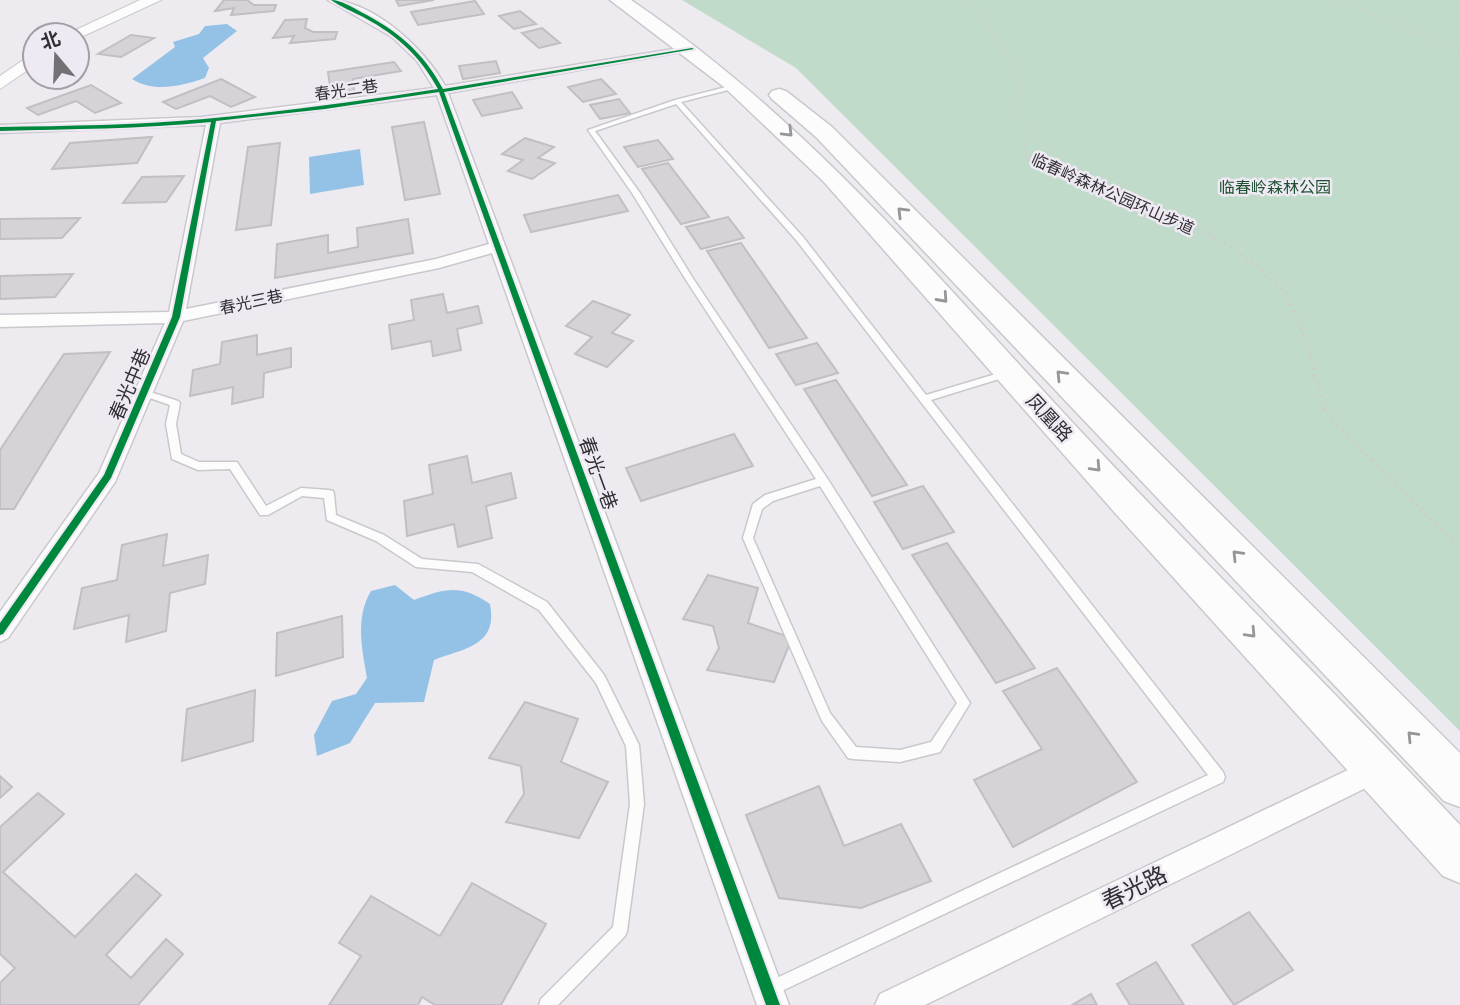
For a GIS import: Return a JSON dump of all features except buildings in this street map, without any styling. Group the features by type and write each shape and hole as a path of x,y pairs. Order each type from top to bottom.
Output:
{"highway":[{"name":"凤凰路","path":"619,0 692,49 738,86 852,196 1010,373 1460,859"},
{"name":"凤凰路","path":"649,0 680,18 748,69 824,132 1460,785"}],"main road":[{"path":"91,21 138,0"},
{"path":"91,27 153,0"},
{"path":"0,74 21,58"},
{"path":"0,84 21,68"}],"street":[{"name":"春光一巷","path":"333,0 363,13 399,34 425,60 441,90 770,998"},
{"name":"春光二巷","path":"0,129 214,120 441,90 692,49"},
{"name":"春光中巷","path":"0,631 108,476 176,317 214,120"},
{"name":"春光三巷","path":"0,321 176,317 439,263 498,246"},
{"name":"春光路","path":"891,1005 1377,769"}],"lane":[{"path":"738,86 677,101 591,130 617,162 676,259 823,481 964,703 935,747 900,756 853,753 826,717 748,538 757,507 769,498 823,481"},
{"path":"677,101 800,239 1217,777 770,998"},
{"path":"924,399 1010,373"},
{"path":"144,393 175,403 171,424 176,456 198,466 233,465 264,512 301,492 329,494 331,517 380,538 420,564 474,567 543,606 600,678 632,745 637,804 620,931 547,1005"}],"path":[{"path":"1339,0 1460,51"}],"green space":[{"name":"临春岭森林公园","path":"682,0 1460,0 1460,731 796,68"}],"water":[{"path":"227,24 237,31 203,58 209,68 205,78 177,86 158,87 132,79 175,47 173,42 199,34 205,26"},
{"path":"360,149 364,185 310,194 309,157"},
{"path":"395,585 414,600 444,591 470,593 490,604 489,629 477,643 434,660 424,702 375,703 350,743 317,756 314,735 332,701 356,694 367,678 361,633 366,601 371,591"}],"cycle path":[{"path":"333,0 396,35 421,58 441,90 773,1005"},
{"path":"0,129 152,124 264,115 448,90 692,49"},
{"path":"0,631 108,476 176,317 214,119"}]}
